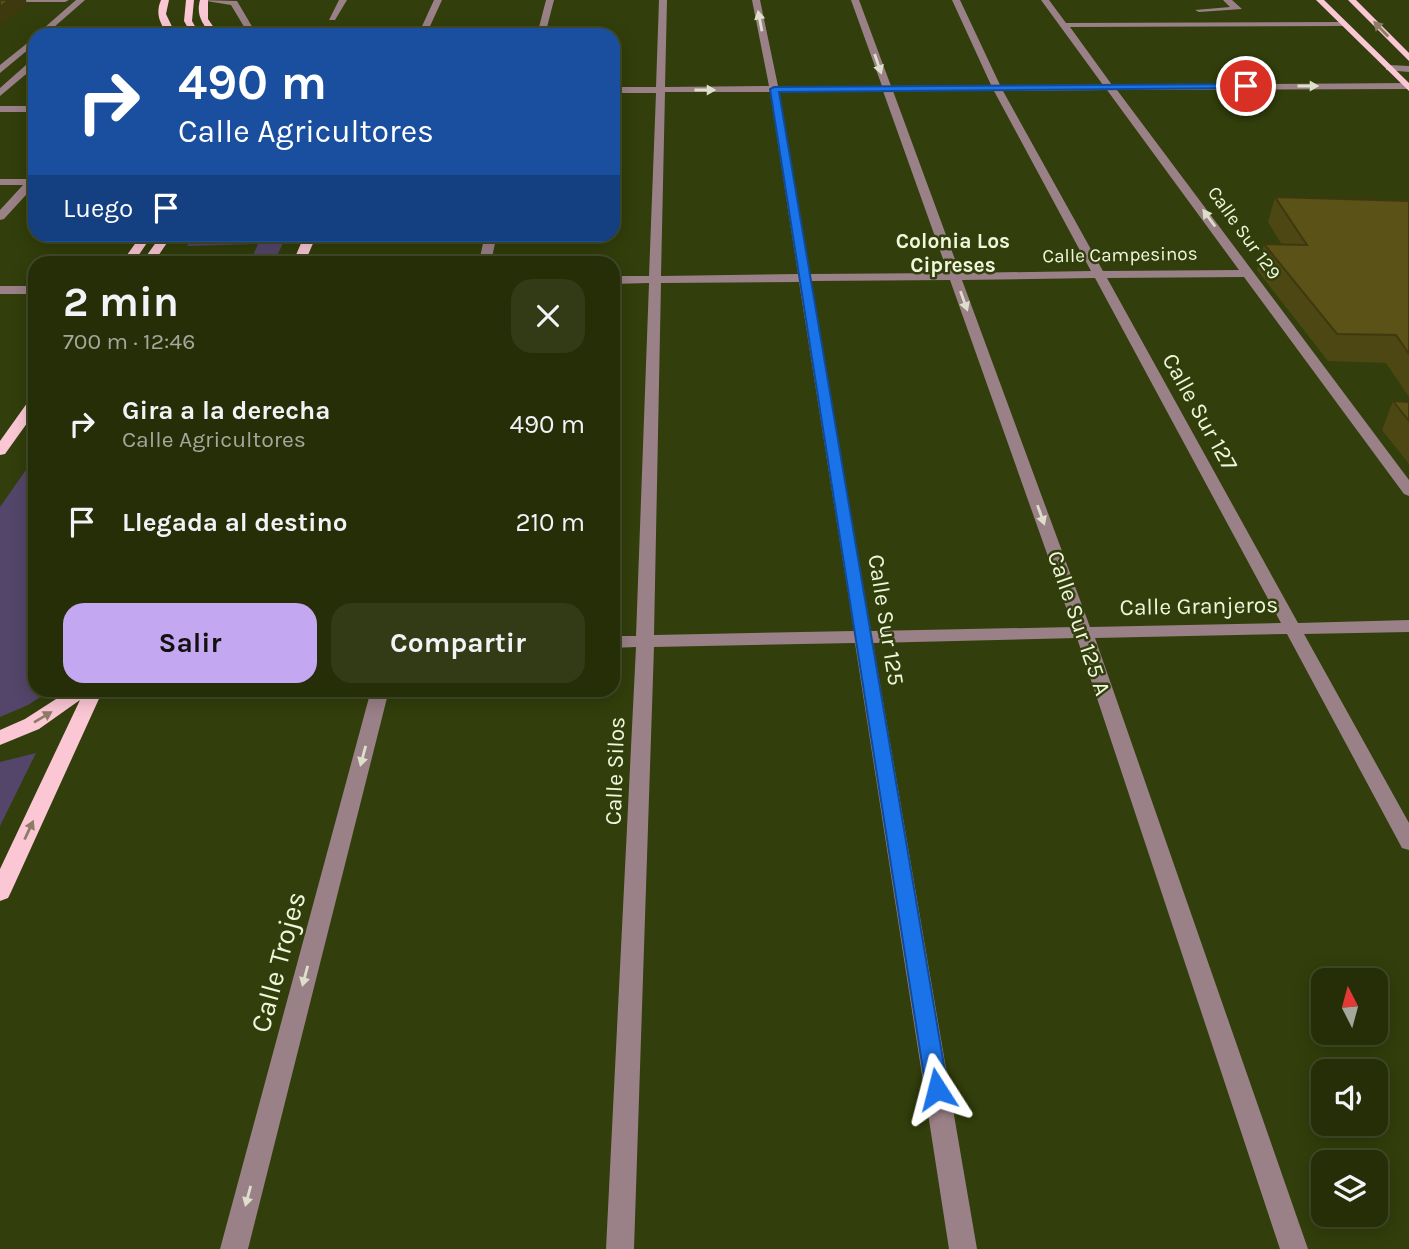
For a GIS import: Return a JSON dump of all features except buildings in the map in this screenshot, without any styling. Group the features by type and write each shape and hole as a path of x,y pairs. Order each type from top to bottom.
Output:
{"main road":[{"path":"165,0 160,11 167,28"},
{"path":"190,0 188,21 192,28"},
{"path":"204,0 201,11 203,20 209,28"},
{"path":"1320,0 1408,86"},
{"path":"1352,0 1409,58"},
{"path":"0,451 28,412"},
{"path":"0,738 32,724 72,697"},
{"path":"0,892 90,697"}],"street":[{"path":"0,0 65,0"},
{"path":"48,28 81,0"},
{"path":"204,0 234,3 249,28"},
{"path":"332,18 343,0"},
{"path":"425,28 439,0"},
{"path":"543,28 550,0"},
{"name":"Calle Silos","path":"620,1249 645,641 663,0"},
{"name":"Calle Sur 125","path":"756,0 774,89 963,1249"},
{"name":"Calle Sur 125 A","path":"855,0 1084,633 1294,1249"},
{"name":"Calle Sur 127","path":"956,0 997,88 1409,842"},
{"name":"Calle Sur 129","path":"1045,0 1409,491"},
{"path":"1214,24 1196,7 1238,9 1227,0"},
{"path":"1065,25 1342,24"},
{"path":"0,70 28,46"},
{"path":"0,93 28,68"},
{"path":"1389,68 1409,69"},
{"path":"620,90 1408,86"},
{"path":"0,109 28,109"},
{"path":"0,182 28,182"},
{"path":"0,217 28,188"},
{"name":"Calle Campesinos","path":"620,280 1249,273"},
{"path":"0,290 28,290"},
{"name":"Calle Granjeros","path":"620,642 1409,626"},
{"name":"Calle Trojes","path":"234,1249 378,697"}],"shaded area":[{"path":"189,242 284,242 277,256 253,256 258,244 187,246"},
{"path":"28,467 28,697 40,697 0,717 0,507"},
{"path":"36,753 0,826 0,762"}],"district":[{"name":"Colonia Los Cipreses","path":"953,253"}],"route":[{"path":"937,1089 774,89 1246,86"}]}
